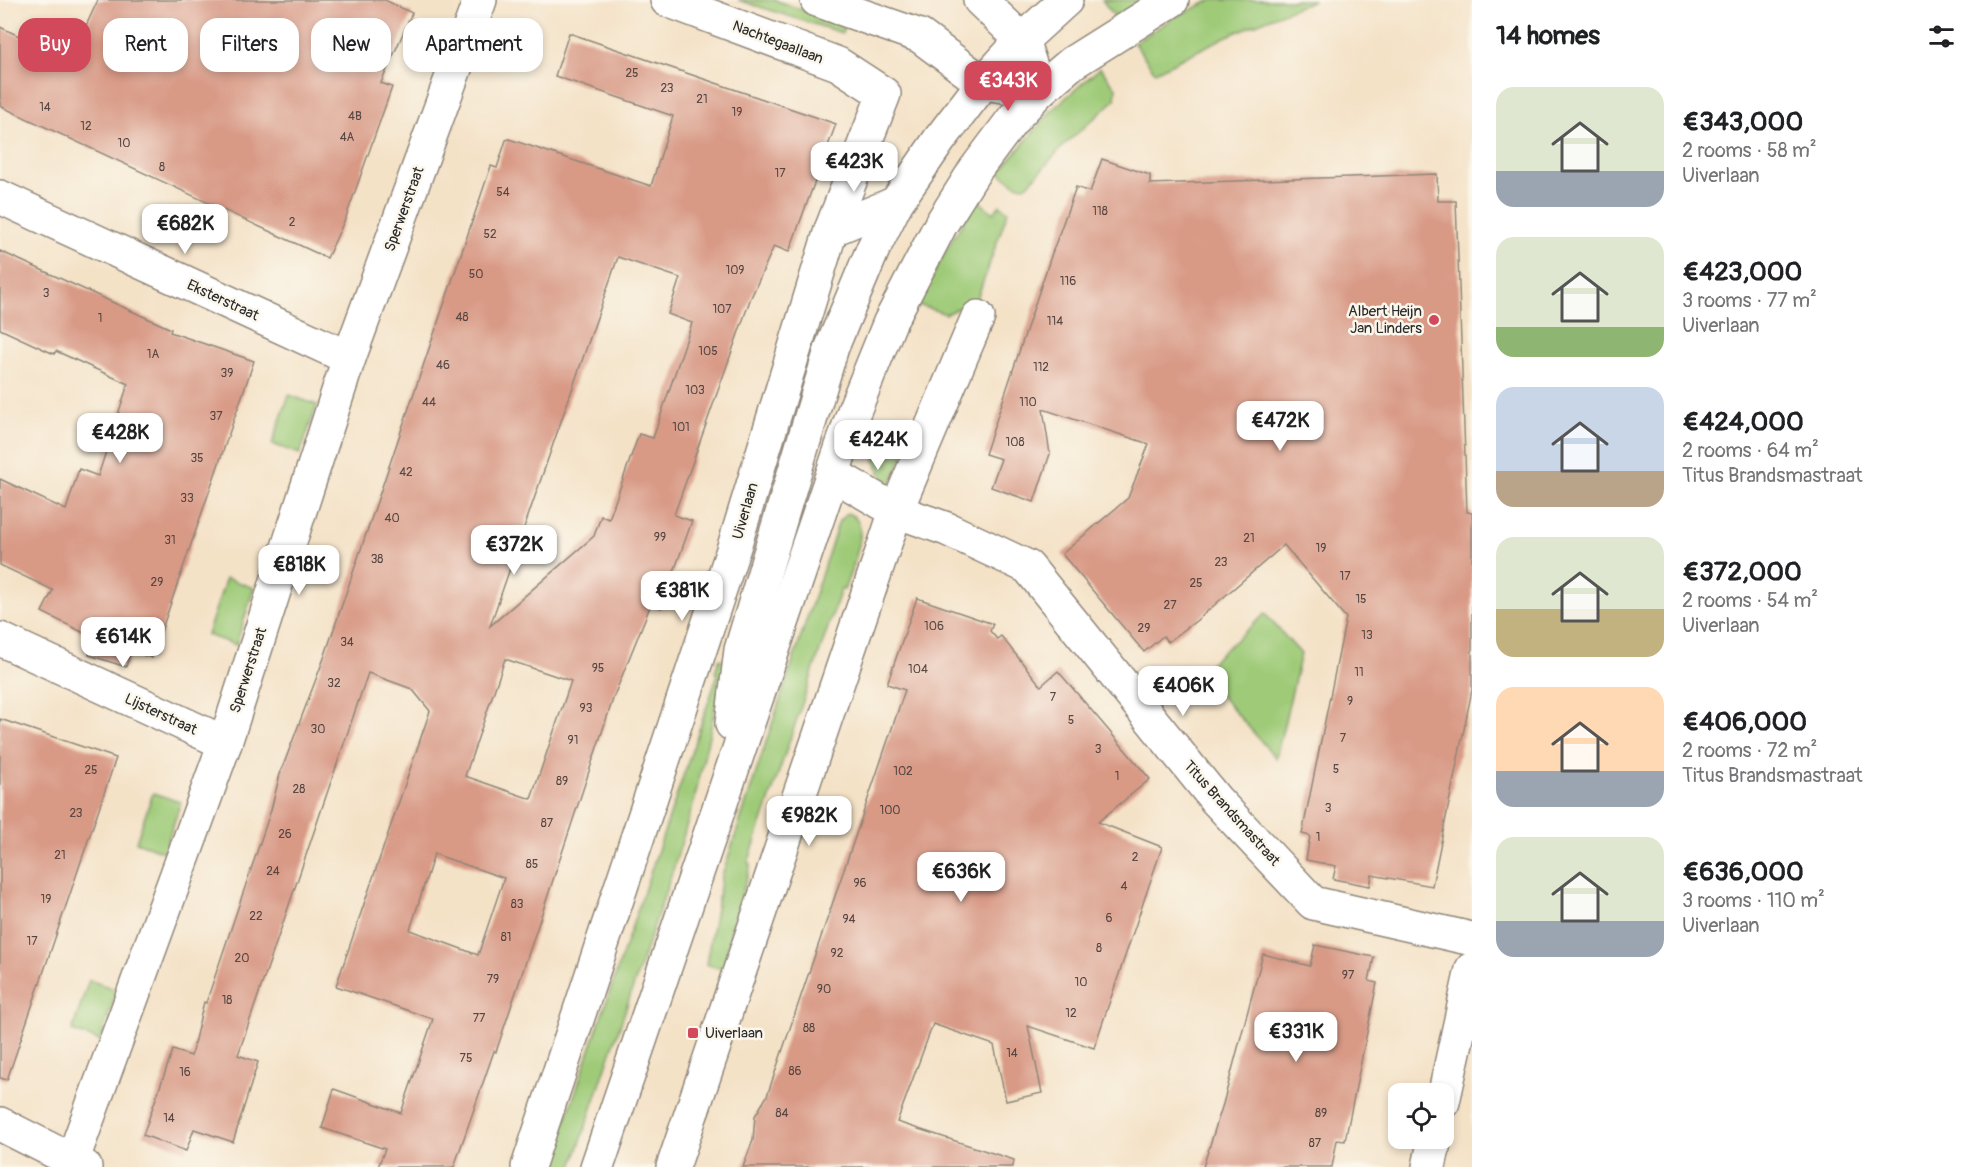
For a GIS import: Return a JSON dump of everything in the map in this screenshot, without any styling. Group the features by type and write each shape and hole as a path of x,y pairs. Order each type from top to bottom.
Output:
{"street":[{"name":"Sperwerstraat","path":"76,1165 225,743 349,358 480,0"},
{"name":"Nachtegaallaan","path":"667,0 838,64 884,94"},
{"path":"817,0 920,36 983,83 1039,91"},
{"path":"980,0 1022,40 1039,91"},
{"path":"722,794 745,639 832,347 873,249 917,168 983,83 1022,40 1066,0"},
{"path":"597,1167 854,411 890,322 936,233 975,170 1039,91 1072,63 1172,0"},
{"name":"Uiverlaan","path":"528,1167 734,547 831,230 884,94"},
{"name":"Eksterstraat","path":"0,197 349,358"},
{"path":"831,230 896,203"},
{"path":"673,1167 896,511 978,317"},
{"name":"Titus Brandsmastraat","path":"833,474 896,511 947,529 1028,567 1216,800 1313,903 1472,939"},
{"name":"Lijsterstraat","path":"0,639 225,743"},
{"path":"1447,1083 1472,969"},
{"path":"0,1124 76,1165"},
{"path":"1429,1167 1433,1149"}],"green space":[{"path":"738,0 775,0 845,25 842,33"},
{"path":"1102,0 1153,0 1118,21"},
{"path":"1212,0 1314,0 1227,36 1155,72 1134,43 1175,17"},
{"path":"1100,68 1116,88 1115,100 1064,145 1027,186 1016,185 999,172 1053,109"},
{"path":"977,200 994,213 1000,205 1008,211 972,313 958,308 946,314 918,305 950,243"},
{"path":"289,395 317,405 300,454 272,444"},
{"path":"875,417 913,432 890,486 879,471 872,445"},
{"path":"847,513 855,518 859,526 860,536 855,560 844,590 841,589 748,863 751,864 732,926 724,970 706,964 722,876 839,521"},
{"path":"226,578 254,588 236,645 207,635"},
{"path":"1265,614 1301,654 1276,758 1200,672"},
{"path":"719,659 726,661 694,801 674,867 572,1167 550,1167 718,674 715,672"},
{"path":"153,793 181,802 164,852 136,842"},
{"path":"89,980 117,990 100,1041 72,1031"}],"building":[{"path":"98,0 385,0 412,13 410,18 403,18 403,33 391,60 391,18 311,18 311,72 386,72 381,83 392,87 346,217 327,258 0,106 0,27 18,35 18,72 91,72 90,18"},
{"path":"569,33 836,124 789,252 774,246 750,300 674,515 692,521 661,608 651,604 614,696 496,1052 494,1051 454,1167 378,1167 385,1149 322,1128 334,1089 401,1113 433,1019 336,986 430,711 412,689 368,673 238,1055 258,1062 233,1142 194,1129 186,1151 143,1135 173,1050 191,1056 204,1002 206,1003 271,810 280,774 324,658 491,166 497,168 506,140 509,139 651,186 673,116 555,76","holes":["618,257 680,278 668,314 692,323 653,438 639,434 609,519 601,516 594,536 490,626","505,659 571,681 531,799 465,776","434,854 504,878 478,955 410,930"]},
{"path":"1102,159 1150,175 1150,184 1437,174 1438,201 1456,201 1467,512 1472,513 1472,690 1432,886 1372,875 1370,886 1333,879 1336,866 1306,860 1310,836 1302,834 1346,618 1284,545 1196,621 1168,642 1163,636 1144,652 1062,554 1128,498 1149,444 1043,409 1050,454 1034,502 991,487 1001,459 985,454 1051,256 1076,187 1090,192"},
{"path":"0,251 171,329 170,332 254,361 152,658 131,651 126,667 89,655 94,638 42,612 53,590 0,565 0,479 66,510 79,469 98,476 128,384 56,351 54,354 0,329"},
{"path":"917,598 993,624 990,631 997,639 1001,636 1041,686 1058,671 1150,779 1098,822 1162,847 1094,1048 1028,1026 1042,1093 1006,1101 994,1045 933,1024 897,1122 1014,1160 1013,1167 743,1167 753,1140 755,1116 767,1096 905,690 887,684"},
{"path":"0,719 116,758 7,1080 0,1078"},
{"path":"1315,945 1374,957 1369,981 1377,983 1345,1141 1337,1140 1332,1167 1203,1167 1223,1104 1263,954 1310,966"}],"place":[{"name":"Albert Heijn Jan Linders","path":"1434,320"},
{"name":"Uiverlaan","path":"693,1033"}]}
